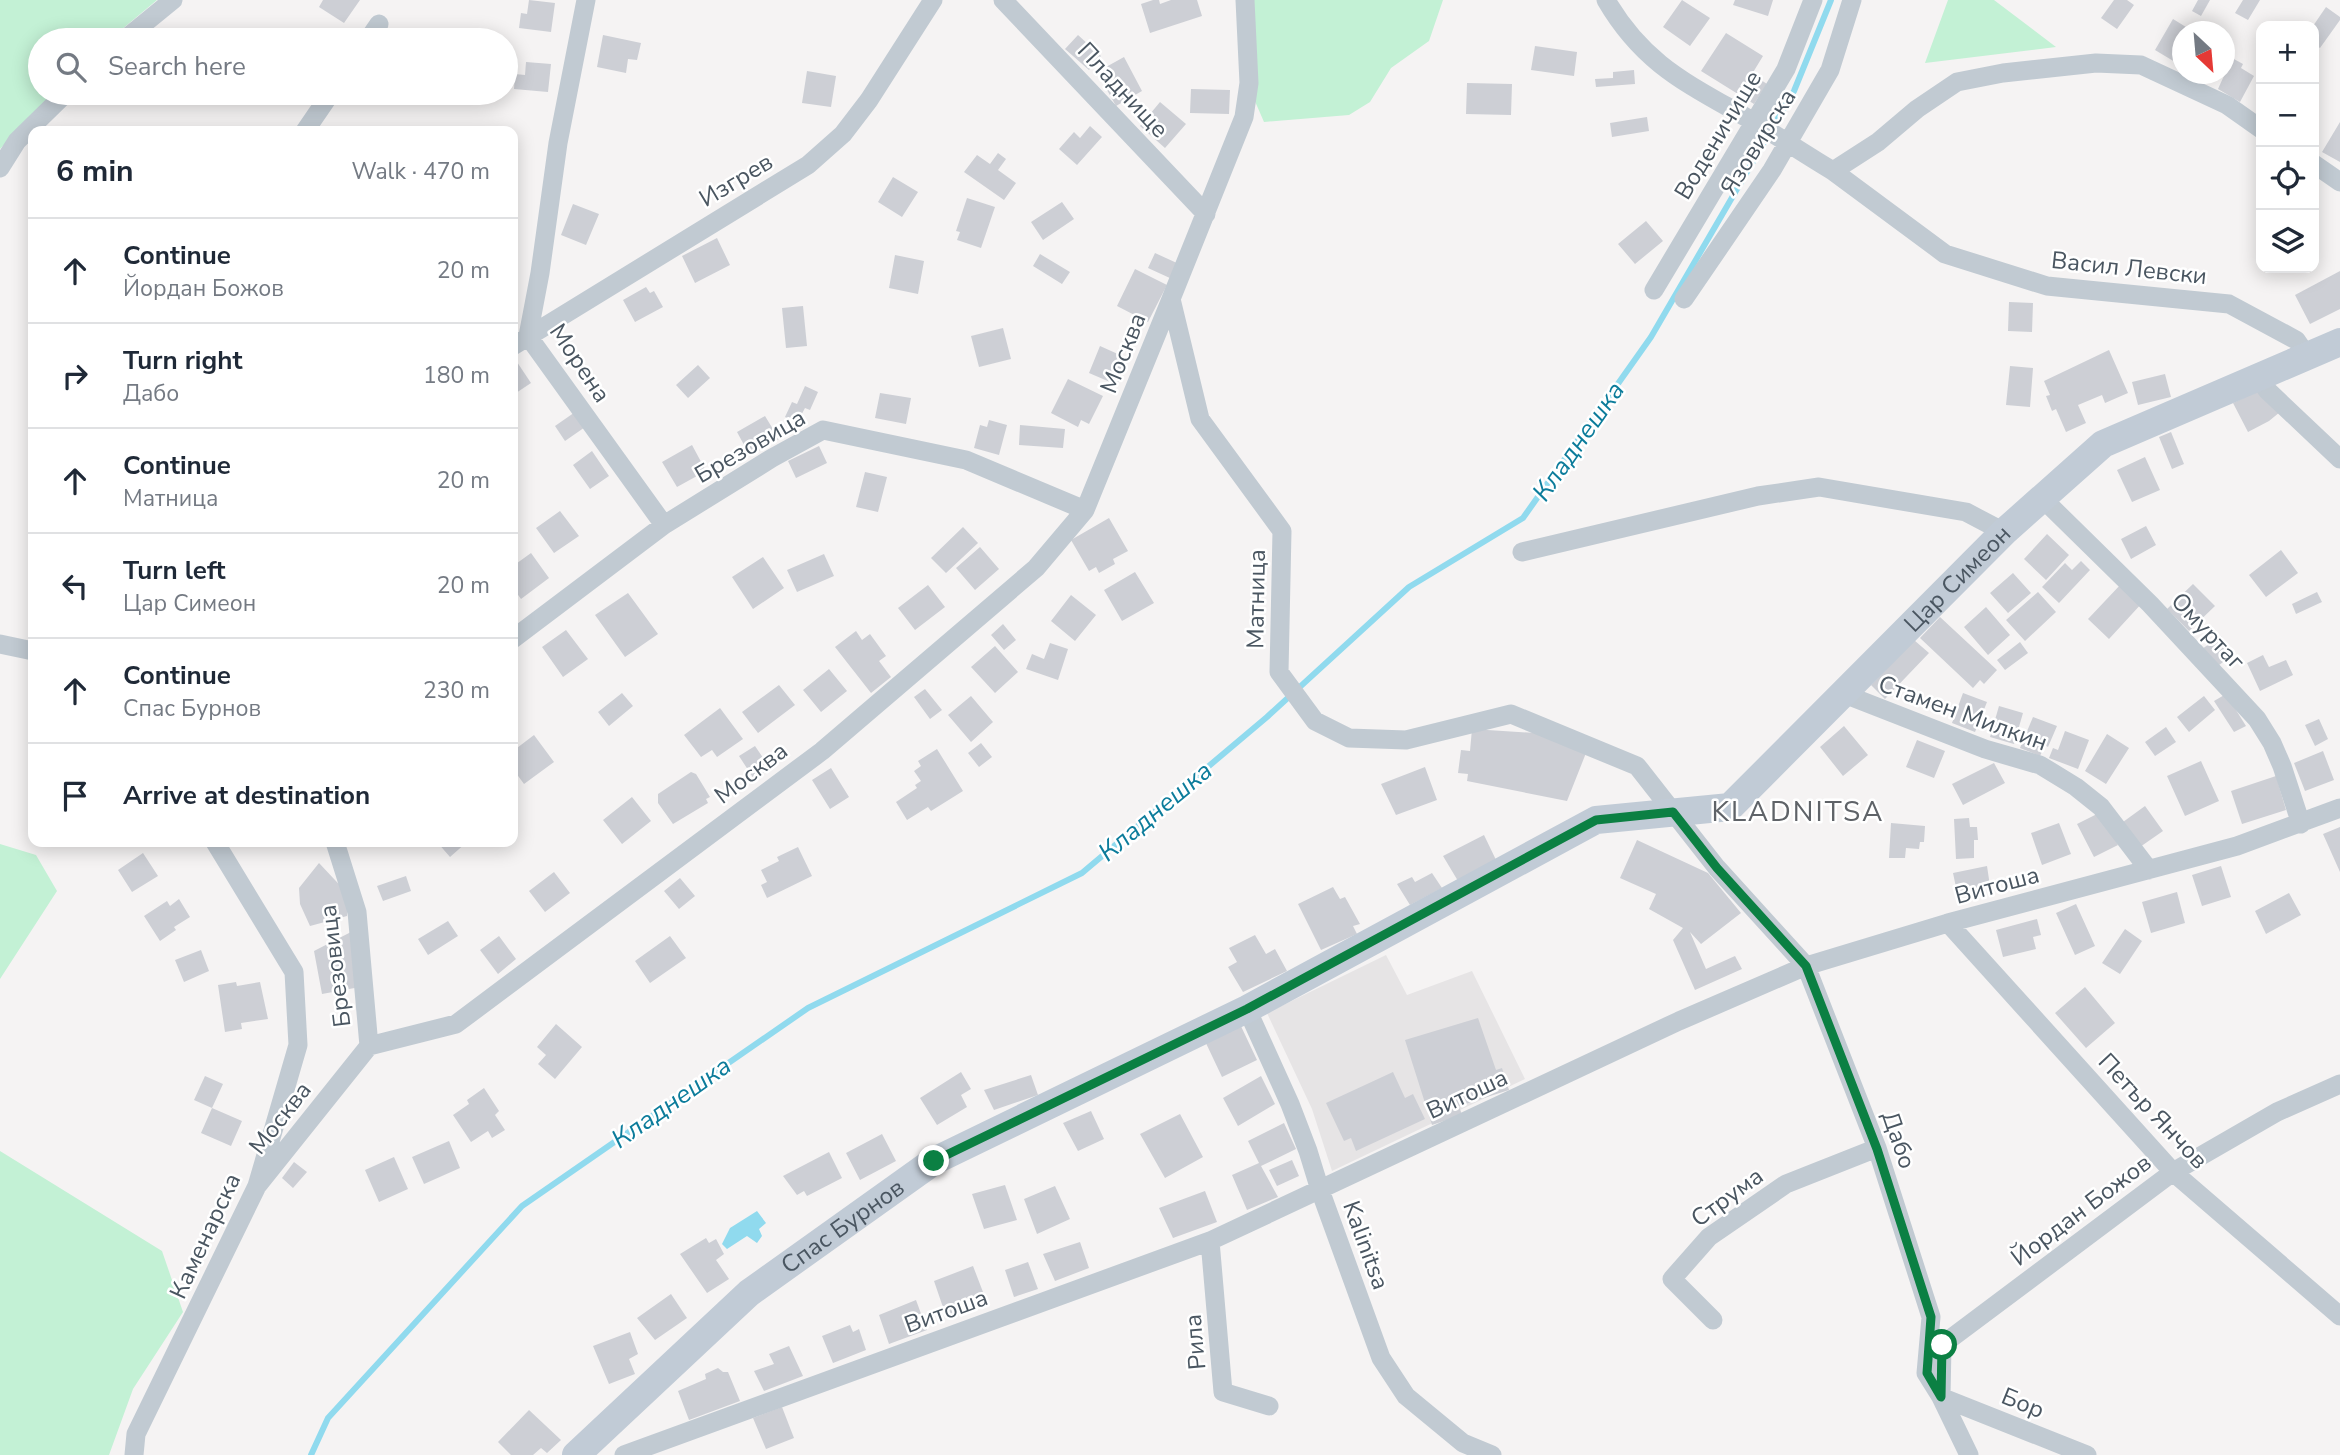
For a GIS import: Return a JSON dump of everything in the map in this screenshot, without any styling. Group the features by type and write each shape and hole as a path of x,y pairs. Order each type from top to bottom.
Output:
{"street":[{"path":"139,28 173,0"},
{"name":"Морена","path":"586,0 558,144 540,273 521,341 664,526"},
{"name":"Изгрев","path":"521,341 807,165 849,125 869,100 933,0"},
{"name":"Пладнище","path":"1003,0 1206,214"},
{"path":"1171,299 1244,117 1248,83 1245,0"},
{"name":"Васил Левски","path":"1606,0 1645,53 1678,79 1833,171 1945,254 2047,286 2229,304 2296,340 2307,356"},
{"name":"Воденичище","path":"1654,290 1786,69 1813,0"},
{"name":"Язовирска","path":"1684,299 1830,70 1852,0"},
{"path":"1833,171 1878,142 1917,109 1957,82 2096,63 2141,65 2227,105 2256,125"},
{"path":"32,126 54,105"},
{"path":"308,126 323,105"},
{"path":"0,168 17,141 28,130"},
{"path":"2319,167 2340,182"},
{"name":"Москва","path":"257,1186 369,1046 456,1024 811,759 1036,568 1085,510 1171,299"},
{"name":"Матница","path":"1171,299 1200,419 1282,531 1279,672 1315,722 1349,738 1406,740 1511,713 1637,766 1717,868"},
{"name":"Цар Симеон","path":"1596,820 1730,807 2004,532 2103,444 2340,342"},
{"path":"2259,378 2267,390 2340,459"},
{"name":"Брезовица","path":"518,635 664,526 772,458 823,430 966,460 1085,510"},
{"path":"1522,552 1758,496 1819,487 1966,512 2004,532"},
{"name":"Омуртаг","path":"2041,497 2150,604 2257,719 2282,766 2301,824"},
{"path":"0,645 28,650"},
{"name":"Стамен Милкин","path":"1844,694 1985,749 2040,765 2076,787 2101,807 2150,870"},
{"name":"Витоша","path":"624,1455 1210,1241 1679,1021 1806,966 1948,922 2236,846 2340,808"},
{"name":"Спас Бурнов","path":"576,1455 749,1293 934,1161 1247,1009 1596,820"},
{"name":"Каменарска","path":"134,1455 136,1434 257,1186 298,1045 294,971 218,847"},
{"name":"Брезовица","path":"337,847 357,912 369,1046"},
{"name":"Дабо","path":"1717,868 1806,966 1877,1149 1931,1317 1927,1373 1969,1455"},
{"name":"Петър Янчов","path":"1948,922 2173,1172 2340,1316"},
{"name":"Kalinitsa","path":"1247,1009 1290,1104 1381,1358 1406,1396 1463,1443 1492,1455"},
{"name":"Йордан Божов","path":"1941,1397 1942,1345 2173,1172 2277,1112 2340,1084"},
{"name":"Струма","path":"1713,1320 1672,1279 1709,1237 1786,1184 1877,1149"},
{"name":"Рила","path":"1210,1241 1223,1392 1269,1406"},
{"name":"Бор","path":"1941,1397 2087,1455"}],"shaded area":[{"path":"1386,955 1407,995 1472,971 1525,1079 1332,1171 1312,1109 1267,1013"}],"green space":[{"path":"0,0 157,0 123,28 28,28 28,105 42,105 0,149"},
{"path":"1247,0 1443,0 1429,41 1391,68 1370,102 1349,115 1264,122 1254,99"},
{"path":"1948,0 1994,0 2056,47 1925,63"},
{"path":"0,844 36,855 57,891 0,979"},
{"path":"0,1151 162,1251 183,1312 133,1389 109,1455 0,1455"}],"water":[{"path":"757,1211 766,1223 759,1229 762,1236 757,1243 747,1236 727,1249 722,1244 730,1228"}],"building":[{"path":"323,0 360,0 344,23 319,7"},
{"path":"529,0 555,3 551,32 519,28 521,13 527,14"},
{"path":"1159,0 1160,4 1171,0 1197,0 1202,16 1150,33 1141,4"},
{"path":"1682,0 1710,18 1690,46 1663,27"},
{"path":"1735,0 1773,0 1768,16 1733,5"},
{"path":"2114,0 2127,0 2134,5 2117,29 2101,18"},
{"path":"2198,0 2210,0 2201,16 2192,11"},
{"path":"2243,0 2260,0 2248,20 2235,13"},
{"path":"2326,7 2340,17 2320,48 2319,21 2316,21"},
{"path":"2173,19 2176,21 2172,21 2172,60 2155,50"},
{"path":"1726,33 1763,56 1752,74 1767,84 1754,104 1701,71"},
{"path":"603,35 641,43 637,60 628,59 626,73 597,67"},
{"path":"1078,35 1101,56 1089,70 1065,49"},
{"path":"1535,46 1577,52 1574,76 1531,70"},
{"path":"1124,57 1142,91 1116,106 1097,72"},
{"path":"2235,60 2243,64 2241,68 2254,76 2240,102 2218,89 2220,84 2235,84"},
{"path":"526,62 551,64 548,92 518,89 518,74 525,75"},
{"path":"1634,70 1635,84 1596,87 1595,79 1613,78 1613,72"},
{"path":"807,71 836,76 831,107 802,103"},
{"path":"1467,83 1512,84 1511,115 1466,114"},
{"path":"1191,89 1230,90 1229,114 1190,113"},
{"path":"1160,102 1186,124 1165,148 1140,126"},
{"path":"1647,117 1649,131 1612,137 1610,123"},
{"path":"2340,122 2340,162 2322,152"},
{"path":"1090,126 1102,137 1077,165 1059,149 1074,132 1080,138"},
{"path":"998,153 1006,159 998,170 1016,183 1004,200 964,172 977,155 990,164"},
{"path":"893,177 918,192 902,217 878,202"},
{"path":"967,198 995,207 981,248 957,240 960,232 956,231"},
{"path":"1062,202 1074,219 1043,240 1031,222"},
{"path":"573,204 599,214 586,245 561,235"},
{"path":"1646,221 1663,241 1635,264 1618,244"},
{"path":"717,238 730,265 695,283 682,256"},
{"path":"1155,253 1179,264 1172,279 1148,268"},
{"path":"1040,254 1070,272 1062,284 1033,266"},
{"path":"895,255 924,261 918,294 889,288"},
{"path":"1135,269 1167,285 1148,322 1117,306"},
{"path":"2340,271 2340,309 2310,324 2295,295"},
{"path":"646,287 650,293 654,291 663,307 635,322 623,300"},
{"path":"2009,302 2033,303 2032,332 2008,331"},
{"path":"803,306 807,346 786,348 782,308"},
{"path":"1003,328 1011,359 979,367 971,336"},
{"path":"1100,346 1129,359 1117,385 1089,373"},
{"path":"2109,350 2128,393 2105,403 2102,395 2078,405 2086,423 2066,432 2056,409 2052,411 2046,396 2050,395 2044,381"},
{"path":"518,364 531,383 518,392"},
{"path":"698,365 710,378 688,398 676,385"},
{"path":"2010,366 2033,368 2030,407 2006,405"},
{"path":"2165,374 2171,397 2138,405 2132,382"},
{"path":"1068,379 1103,396 1089,424 1081,420 1078,427 1051,413"},
{"path":"805,386 818,392 810,410 805,408 797,423 785,417 792,402 797,404"},
{"path":"2259,390 2280,412 2248,432 2233,403"},
{"path":"880,393 911,398 906,424 875,418"},
{"path":"578,410 588,425 565,441 555,426"},
{"path":"765,416 779,439 750,456 737,432"},
{"path":"989,420 1007,425 999,455 974,448 980,425 987,427"},
{"path":"1020,425 1065,429 1063,448 1019,445"},
{"path":"2171,432 2184,464 2172,469 2159,437"},
{"path":"692,445 706,471 677,487 662,462"},
{"path":"819,446 827,463 796,478 788,461"},
{"path":"592,451 609,476 590,489 573,465"},
{"path":"2145,457 2160,490 2132,502 2117,470"},
{"path":"865,472 887,477 878,512 856,507"},
{"path":"560,511 579,536 554,553 536,528"},
{"path":"1109,518 1128,551 1113,559 1115,564 1099,573 1096,567 1089,571 1071,540"},
{"path":"2146,526 2156,545 2131,559 2121,539"},
{"path":"963,527 978,543 946,573 931,558"},
{"path":"2047,534 2069,555 2046,580 2024,559"},
{"path":"980,547 999,569 975,590 956,568"},
{"path":"2281,550 2298,573 2266,597 2249,575"},
{"path":"531,553 549,578 521,599 518,595 518,562"},
{"path":"824,554 834,576 797,592 787,570"},
{"path":"763,557 784,588 753,609 732,577"},
{"path":"2081,561 2090,570 2059,603 2042,587 2065,563 2072,570"},
{"path":"1135,572 1154,603 1122,621 1104,590"},
{"path":"2013,573 2031,593 2008,613 1990,593"},
{"path":"2122,583 2143,602 2109,639 2088,619"},
{"path":"2193,584 2215,606 2189,631 2167,609"},
{"path":"928,585 945,607 915,630 898,608"},
{"path":"2038,592 2056,612 2025,641 2006,620"},
{"path":"2317,592 2322,602 2296,614 2292,604"},
{"path":"628,593 658,634 625,657 595,615"},
{"path":"1071,595 1096,615 1075,641 1051,621"},
{"path":"1986,607 2010,635 1988,655 1964,627"},
{"path":"1940,617 1997,670 1984,684 1980,680 1973,688 1920,638"},
{"path":"1003,624 1016,640 1004,650 991,635"},
{"path":"566,630 588,659 563,677 542,647"},
{"path":"856,631 862,640 870,634 886,656 879,661 891,677 871,693 835,647"},
{"path":"2221,636 2234,654 2215,668 2202,649"},
{"path":"1914,640 1929,653 1885,699 1871,685"},
{"path":"2020,642 2028,653 2005,670 1997,660"},
{"path":"1050,643 1068,649 1058,680 1026,669 1032,654 1044,659"},
{"path":"995,646 1018,672 995,693 971,667"},
{"path":"2263,655 2269,667 2286,660 2293,675 2260,691 2247,663"},
{"path":"829,669 847,691 821,712 803,690"},
{"path":"779,685 795,705 758,733 742,712"},
{"path":"925,689 942,710 930,719 914,697"},
{"path":"622,693 633,706 609,726 598,712"},
{"path":"1963,693 1987,702 1975,732 1952,723"},
{"path":"2226,694 2246,726 2234,732 2214,701"},
{"path":"971,696 993,722 971,742 948,715"},
{"path":"2204,696 2215,710 2189,732 2177,717"},
{"path":"1999,706 2023,713 2014,744 1990,737"},
{"path":"720,708 743,739 717,757 712,750 701,757 684,735"},
{"path":"2033,717 2057,726 2048,747 2045,745 2040,756 2020,748"},
{"path":"2319,719 2328,739 2315,746 2305,725"},
{"path":"1844,726 1868,755 1843,776 1820,747"},
{"path":"2166,727 2176,742 2155,756 2145,742"},
{"path":"1472,729 1536,733 1586,753 1567,801 1467,781 1468,774 1458,773 1461,750 1470,751"},
{"path":"2065,731 2089,740 2078,769 2049,758 2053,748 2058,750"},
{"path":"2107,734 2129,748 2106,784 2085,771"},
{"path":"534,735 554,762 524,784 518,776 518,747"},
{"path":"1917,740 1945,751 1934,778 1906,767"},
{"path":"981,743 992,757 979,767 968,753"},
{"path":"755,746 770,768 754,779 739,756"},
{"path":"937,749 963,791 931,811 928,807 907,820 896,802 917,788 915,785 921,781 914,771 921,766 918,761"},
{"path":"2323,751 2334,780 2305,791 2294,763"},
{"path":"2201,761 2219,801 2185,816 2167,776"},
{"path":"1994,763 2005,783 1963,805 1952,784"},
{"path":"1425,767 1437,800 1396,815 1381,784"},
{"path":"831,768 849,797 830,809 812,780"},
{"path":"691,772 696,774 710,797 706,799 708,803 673,824 658,803 658,794"},
{"path":"2276,776 2286,810 2242,824 2231,791"},
{"path":"632,797 651,821 622,844 603,820"},
{"path":"2145,806 2163,831 2140,847 2123,822"},
{"path":"2101,812 2118,845 2094,857 2077,824"},
{"path":"1969,818 1970,827 1977,827 1978,840 1974,840 1974,858 1956,859 1954,819"},
{"path":"1891,823 1925,826 1924,842 1920,842 1919,849 1906,848 1905,858 1889,858"},
{"path":"2059,823 2071,854 2042,865 2031,833"},
{"path":"2340,827 2340,872 2323,834"},
{"path":"1484,835 1497,862 1458,881 1443,856"},
{"path":"1637,840 1708,873 1741,913 1701,944 1690,932 1706,969 1735,956 1742,969 1695,990 1673,940 1683,928 1649,909 1656,894 1620,878"},
{"path":"441,847 461,847 450,857"},
{"path":"798,847 812,876 767,898 761,885 767,882 761,870 779,861 777,857"},
{"path":"143,853 158,876 132,892 118,870"},
{"path":"319,863 350,896 347,916 310,926 300,904 299,888"},
{"path":"1987,866 1990,886 1957,892 1953,873"},
{"path":"2221,866 2231,897 2202,906 2192,875"},
{"path":"554,872 570,893 545,912 529,891"},
{"path":"1432,873 1442,888 1410,905 1397,884 1412,877 1415,882"},
{"path":"406,876 411,891 383,901 377,886"},
{"path":"680,878 695,896 679,909 664,891"},
{"path":"1333,887 1340,899 1345,897 1360,924 1353,926 1357,934 1321,950 1298,904"},
{"path":"2177,892 2185,923 2151,933 2142,902"},
{"path":"2289,893 2301,915 2266,934 2255,911"},
{"path":"179,899 190,917 174,927 176,930 160,941 144,916 167,901 170,906"},
{"path":"2076,904 2095,946 2075,955 2056,913"},
{"path":"2037,919 2041,935 2033,937 2036,949 2003,957 1996,930"},
{"path":"448,921 458,936 428,955 418,939"},
{"path":"2125,929 2142,941 2120,974 2102,963"},
{"path":"351,932 360,987 322,994 314,951"},
{"path":"1255,935 1266,954 1275,949 1287,971 1243,992 1228,967 1237,962 1229,948"},
{"path":"499,936 516,959 498,974 480,950"},
{"path":"670,936 686,958 650,983 635,961"},
{"path":"201,950 209,971 184,982 175,960"},
{"path":"236,982 237,986 260,982 268,1019 241,1023 242,1029 225,1032 218,985"},
{"path":"2085,987 2115,1023 2086,1048 2055,1013"},
{"path":"1478,1018 1496,1070 1502,1068 1509,1090 1459,1106 1462,1115 1432,1125 1405,1040"},
{"path":"1239,1022 1257,1060 1222,1077 1204,1039"},
{"path":"556,1024 582,1047 555,1079 538,1064 546,1055 537,1047"},
{"path":"961,1072 971,1089 961,1095 967,1107 937,1125 920,1098"},
{"path":"1393,1072 1405,1098 1413,1094 1425,1119 1356,1151 1351,1138 1344,1141 1326,1103"},
{"path":"1031,1075 1038,1095 994,1110 984,1090"},
{"path":"205,1076 223,1084 212,1108 194,1100"},
{"path":"1261,1076 1275,1104 1238,1126 1223,1098"},
{"path":"484,1088 499,1111 495,1115 505,1130 492,1138 488,1131 471,1142 453,1115 469,1104 467,1100"},
{"path":"212,1108 242,1121 231,1146 201,1133"},
{"path":"1091,1111 1104,1139 1078,1151 1063,1123"},
{"path":"1180,1114 1203,1157 1165,1178 1140,1134"},
{"path":"1284,1123 1296,1149 1261,1166 1278,1197 1247,1210 1232,1175 1259,1163 1248,1141"},
{"path":"882,1134 896,1161 860,1180 846,1153"},
{"path":"449,1141 460,1168 424,1184 412,1157"},
{"path":"829,1152 842,1178 807,1196 804,1191 797,1195 783,1176"},
{"path":"394,1157 408,1189 379,1202 365,1170"},
{"path":"1292,1160 1299,1176 1277,1186 1269,1170"},
{"path":"294,1162 307,1172 293,1188 282,1178"},
{"path":"1005,1185 1017,1220 984,1229 972,1194"},
{"path":"1055,1186 1070,1219 1037,1234 1024,1199"},
{"path":"1205,1191 1217,1222 1173,1238 1159,1208"},
{"path":"706,1238 709,1243 716,1239 724,1254 716,1260 729,1279 707,1293 680,1254"},
{"path":"1080,1242 1089,1268 1055,1281 1043,1254"},
{"path":"1028,1262 1038,1289 1014,1297 1005,1270"},
{"path":"973,1266 988,1305 947,1319 934,1281"},
{"path":"671,1294 687,1318 655,1340 637,1318"},
{"path":"916,1300 927,1330 889,1344 879,1315"},
{"path":"850,1325 853,1332 859,1329 866,1350 833,1363 822,1336"},
{"path":"630,1332 638,1354 629,1359 635,1374 609,1384 593,1346"},
{"path":"789,1346 803,1376 764,1391 754,1371 774,1364 769,1354"},
{"path":"718,1368 728,1372 740,1401 689,1420 678,1391 706,1379 705,1374"},
{"path":"782,1407 794,1438 766,1449 753,1418"},
{"path":"529,1410 561,1440 547,1453 541,1448 533,1455 511,1455 498,1442"}],"waterway":[{"name":"Кладнешка","path":"311,1455 328,1418 522,1206 808,1008 1082,873 1267,717 1409,587 1523,518 1651,337 1794,91 1831,0"}],"district":[{"name":"KLADNITSA","path":"1798,811"}],"route":[{"path":"934,1161 1247,1009 1596,820 1673,812 1717,868 1806,966 1877,1149 1931,1317 1927,1373 1941,1397 1942,1345"}]}
